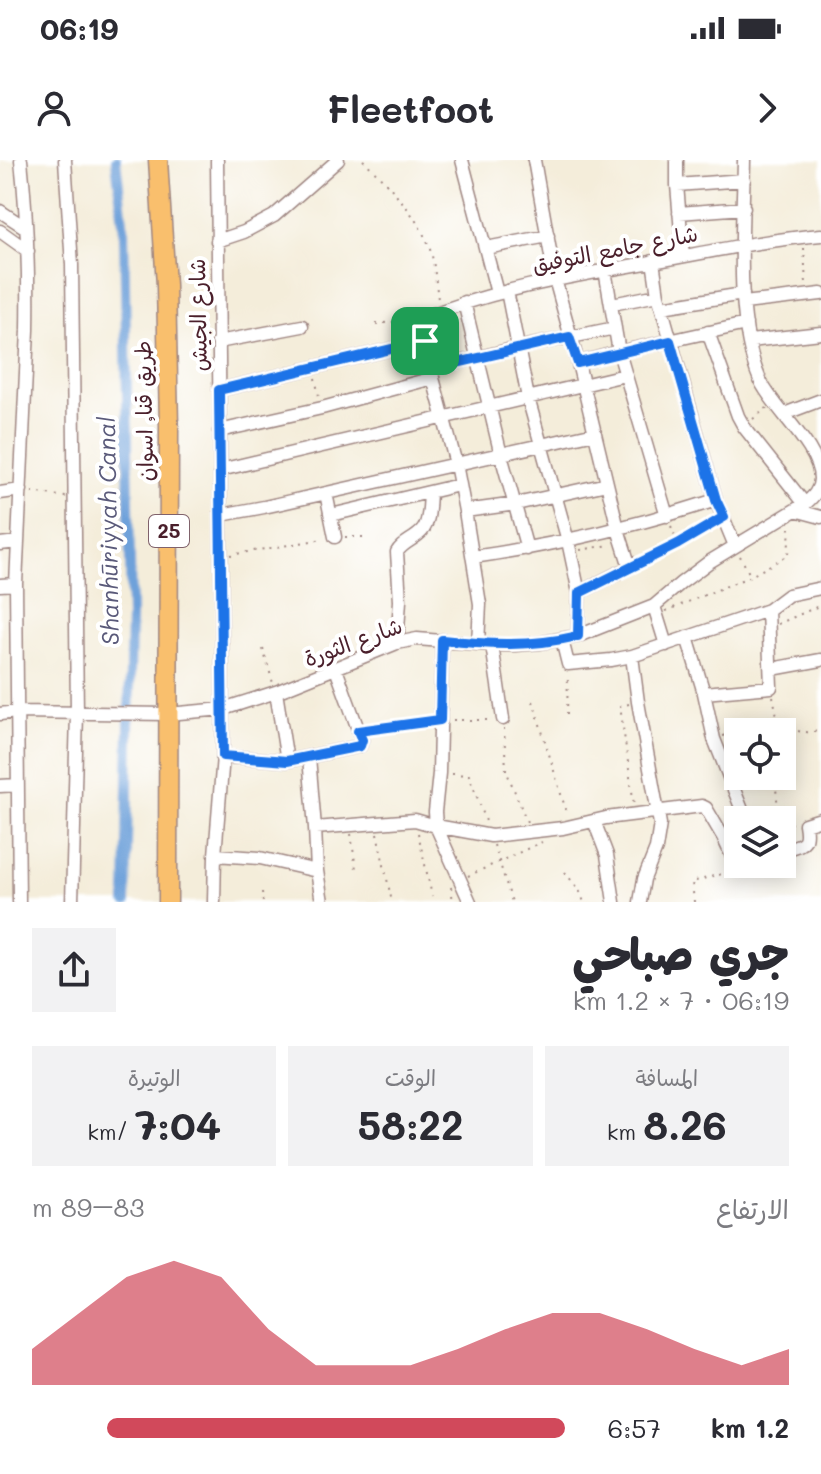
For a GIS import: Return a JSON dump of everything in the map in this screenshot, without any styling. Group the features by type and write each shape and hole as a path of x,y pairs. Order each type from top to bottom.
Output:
{"highway":[{"name":"طريق قنا, اسوان","path":"158,160 166,285 178,714 168,902"}],"street":[{"path":"19,902 17,785 20,712 16,584 28,330 28,251 21,160"},
{"path":"65,160 72,265 75,498 77,713 72,902"},
{"name":"شارع الجيش","path":"214,902 223,756 217,160"},
{"path":"217,241 244,232 274,216 338,160"},
{"path":"462,160 486,248 502,292 569,546 579,593 578,636"},
{"path":"534,160 555,279 630,567 579,593"},
{"path":"677,160 683,256"},
{"name":"شارع الثورة","path":"0,714 206,712 276,692 397,643 417,639 492,645 527,644 578,636 655,611 681,583 813,498 821,480 816,451 774,402 761,381 746,324 744,160"},
{"path":"677,185 744,180"},
{"path":"679,213 744,208"},
{"path":"0,211 26,228"},
{"path":"0,231 28,251"},
{"name":"شارع جامع التوفيق","path":"420,319 464,302 555,279 821,235"},
{"path":"486,248 548,236"},
{"path":"653,261 670,341 716,500 735,546"},
{"path":"605,270 619,352 667,516"},
{"path":"612,304 821,294"},
{"path":"464,302 527,549"},
{"path":"420,319 465,511 480,604 478,644"},
{"path":"578,363 746,324"},
{"path":"218,342 302,326"},
{"path":"219,431 322,408 517,348 615,328"},
{"path":"708,332 744,427 796,510 821,517"},
{"path":"750,341 821,333"},
{"path":"219,390 425,341"},
{"path":"220,470 625,375"},
{"path":"784,414 821,400"},
{"path":"221,515 595,433"},
{"path":"465,511 516,504 607,484"},
{"path":"331,515 459,485"},
{"path":"0,493 21,490"},
{"path":"326,493 335,537"},
{"path":"397,643 400,601 397,552 426,526 430,493"},
{"path":"473,557 569,546 716,500"},
{"path":"0,544 18,542"},
{"path":"0,585 16,584"},
{"path":"562,640 568,664 632,656 768,610 784,597 821,588"},
{"path":"704,693 771,687 768,610"},
{"path":"655,611 666,645"},
{"path":"687,637 714,739 740,806"},
{"path":"0,639 16,638"},
{"path":"442,640 436,826 470,902"},
{"path":"492,645 503,719"},
{"path":"632,656 660,824 640,902"},
{"path":"772,669 821,660"},
{"path":"223,756 287,761 360,746 362,740 336,669"},
{"path":"276,692 287,761"},
{"path":"309,757 322,902"},
{"path":"0,786 17,785"},
{"path":"315,828 415,820 491,836 704,806 724,838"},
{"path":"796,845 807,838 805,824 821,819"},
{"path":"594,821 607,855 614,902"},
{"path":"215,855 260,858 317,871"}],"path":[{"path":"363,160 384,180 418,225 432,254 440,311"},
{"path":"804,236 806,294"},
{"path":"376,324 420,319"},
{"path":"313,368 322,408"},
{"path":"744,427 774,402"},
{"path":"21,490 75,498"},
{"path":"655,611 751,576 788,555 790,527 796,510"},
{"path":"667,516 678,544"},
{"path":"630,567 724,517"},
{"path":"221,557 335,537 366,537"},
{"path":"569,546 623,543"},
{"path":"735,546 751,576"},
{"path":"769,627 821,605"},
{"path":"263,649 276,692"},
{"path":"567,714 568,664"},
{"path":"771,687 777,718"},
{"path":"533,701 571,826"},
{"path":"635,815 620,706 638,702"},
{"path":"358,731 440,720 503,719 506,770 530,831"},
{"path":"796,731 811,733 821,730"},
{"path":"714,739 724,736"},
{"path":"439,773 469,775 512,902"},
{"path":"415,820 432,896"},
{"path":"374,823 392,902"},
{"path":"796,824 805,824"},
{"path":"350,825 356,869"},
{"path":"460,880 536,845"},
{"path":"565,872 584,902"},
{"path":"694,902 692,882 724,873"},
{"path":"262,892 263,902"}],"waterway":[{"name":"Shanhūriyyah Canal","path":"116,160 124,231 131,615 126,902"}],"route":[{"path":"569,337 578,363 670,341 716,500 724,517 678,544 579,593 578,636 516,645 442,640 440,720 358,731 362,740 360,746 287,761 223,756 219,390 425,341 431,369 569,337"}]}
